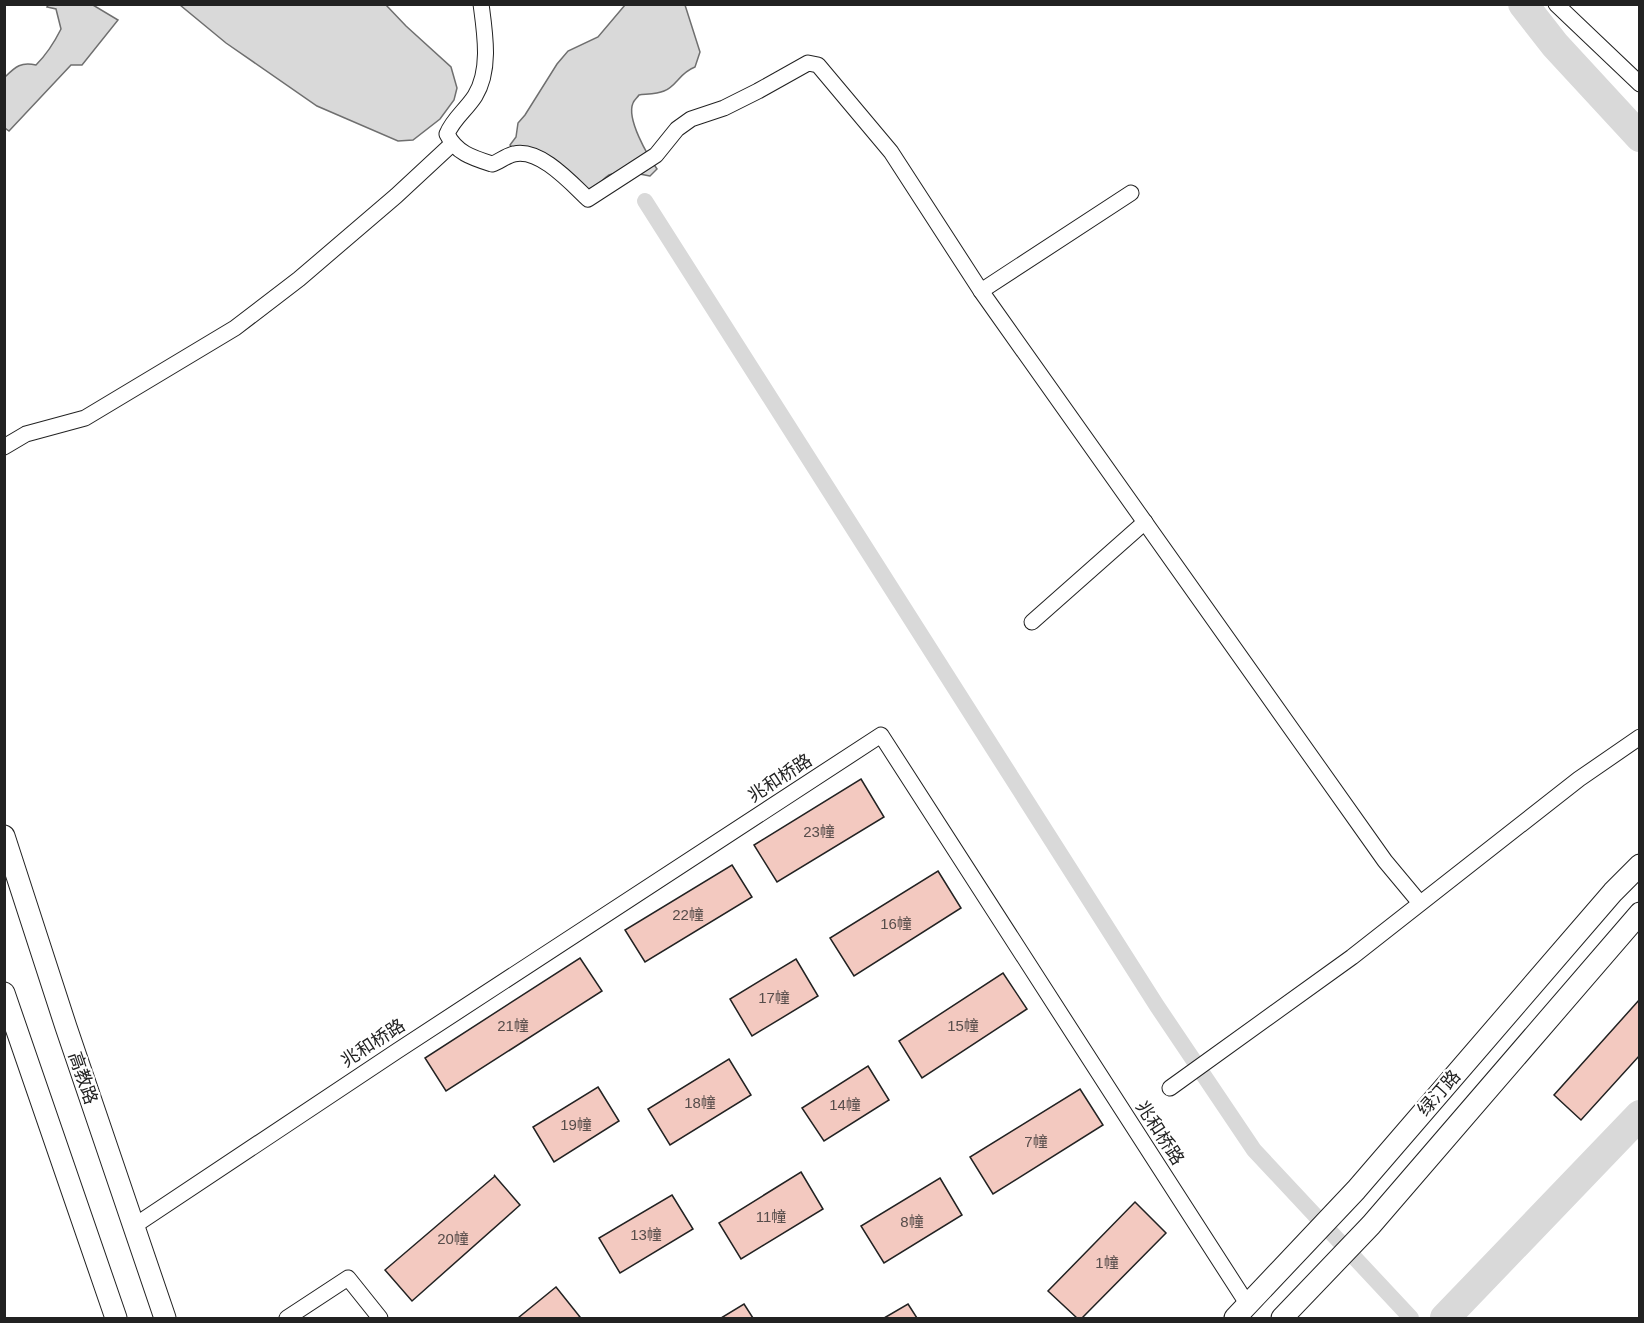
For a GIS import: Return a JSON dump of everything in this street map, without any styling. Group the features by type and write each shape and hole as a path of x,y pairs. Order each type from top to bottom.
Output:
{"main road":[{"name":"高教路","path":"4,837 165,1318"},
{"name":"绿汀路","path":"1241,1312 1356,1190 1613,892 1640,865"},
{"name":"绿汀路","path":"1282,1318 1371,1225 1640,913"},
{"path":"4,993 116,1318"}],"street":[{"path":"481,4 485,58 483,79 475,96 451,124 447,134 452,144 474,159 492,164 513,154 526,154 538,158 562,174 588,199 656,155 677,129 691,119 750,96 808,63 818,65 891,152 981,291 1385,861 1420,903"},
{"path":"1556,4 1640,84"},
{"path":"4,447 26,434 85,417 236,328 317,264 452,144"},
{"path":"981,291 1131,193"},
{"path":"1032,622 1145,522"},
{"name":"兆和桥路","path":"134,1226 881,735 1241,1312"},
{"path":"1170,1088 1352,957 1579,779 1640,737"},
{"path":"287,1318 348,1278 380,1318"}],"shaded area":[{"path":"48,5 93,5 118,20 82,65 71,65 9,131 5,128 5,77 19,66 36,65 53,44 61,29 56,9 47,7"},
{"path":"180,5 386,5 451,67 457,88 454,100 440,119 413,140 398,141 317,106 226,43"},
{"path":"625,5 685,5 700,52 695,67 672,86 658,93 639,95 633,103 635,127 657,169 650,176 630,172 614,173 600,184 588,189 538,154 522,161 510,145 516,137 518,123 557,64 568,51 598,37"}],"building":[{"path":"861,779 884,817 777,882 754,845"},
{"path":"732,865 752,897 645,962 625,930"},
{"path":"938,871 961,908 854,976 830,938"},
{"path":"580,958 602,991 446,1091 425,1058"},
{"path":"796,959 818,996 752,1036 730,999"},
{"path":"1003,973 1027,1009 922,1078 899,1041"},
{"path":"1640,999 1640,1055 1581,1120 1554,1095"},
{"path":"729,1059 751,1095 670,1145 648,1109"},
{"path":"868,1066 889,1100 824,1141 802,1108"},
{"path":"598,1087 619,1121 554,1162 533,1127"},
{"path":"1080,1089 1103,1125 993,1194 970,1157"},
{"path":"801,1172 823,1209 741,1259 719,1223"},
{"path":"495,1176 520,1205 412,1301 385,1270"},
{"path":"940,1178 962,1215 884,1263 861,1226"},
{"path":"672,1195 693,1229 620,1273 599,1238"},
{"path":"1135,1202 1166,1233 1082,1318 1077,1318 1048,1291"},
{"path":"556,1287 580,1317 518,1318"},
{"path":"744,1304 753,1318 721,1318"},
{"path":"908,1304 917,1318 884,1318"}],"waterway":[{"path":"1523,4 1555,45 1640,137"},
{"path":"645,201 1157,1006 1254,1150 1411,1318"},
{"path":"1445,1318 1640,1115"}]}
